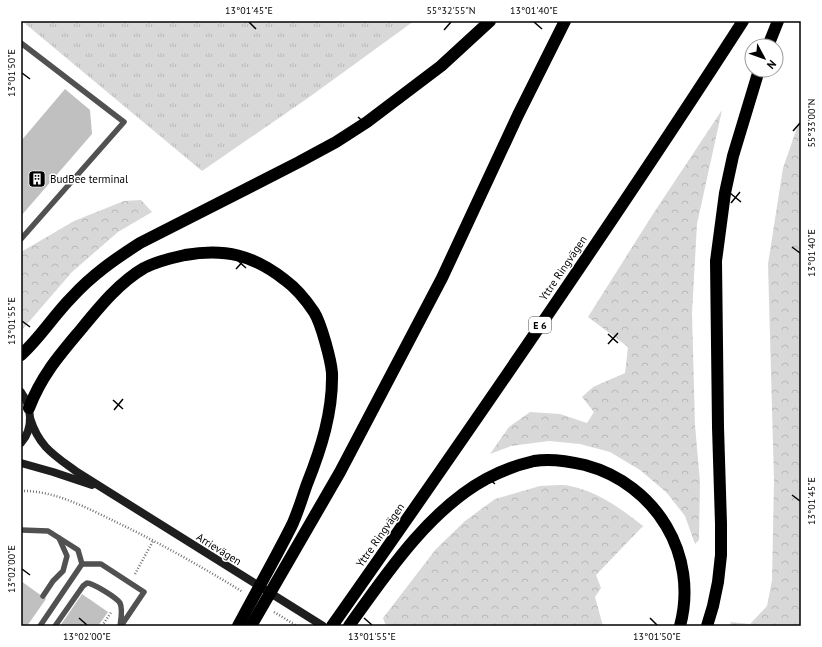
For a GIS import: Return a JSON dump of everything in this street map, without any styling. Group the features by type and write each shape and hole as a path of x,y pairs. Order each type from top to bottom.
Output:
{"highway":[{"path":"21,355 72,297 93,276 120,256 140,243 336,142 367,122 441,66 490,21"},
{"path":"251,626 340,472 442,278 518,115 565,21"},
{"name":"Yttre Ringvägen","path":"332,626 450,458 642,176 743,21"},
{"path":"771,38 778,21"},
{"path":"707,626 718,582 721,524 716,261 725,193 733,156 756,78"},
{"path":"30,413 38,385 49,368 121,286 144,269 166,260 195,254 209,252 231,253 263,264 293,286 315,313 327,347 332,372 328,419 323,442 292,523 238,626"},
{"path":"349,626 400,558 431,522 450,504 479,483 515,466 535,461 555,460 588,466 601,470 619,479 636,490 647,500 666,524 680,552 685,601 680,626"}],"main road":[{"name":"Arrievägen","path":"21,392 25,398 36,436 47,449 77,472 323,626"},
{"path":"21,443 28,430 30,413"},
{"name":"Arrievägen","path":"21,463 104,489"}],"lane":[{"path":"21,43 124,122 21,239"},
{"path":"21,530 48,531 78,550 82,564"},
{"path":"43,596 53,581 64,571 67,556 59,538"},
{"path":"40,626 82,564"},
{"path":"82,564 101,564 144,592 120,626"},
{"path":"55,626 83,586 91,583 120,603 122,609 120,626"}],"path":[{"path":"21,491 34,490 54,495 92,510 212,573"},
{"path":"135,574 153,541"},
{"path":"102,626 113,610"}],"green space":[{"path":"22,21 414,21 308,98 202,171"},
{"path":"722,110 697,224 692,313 695,425 700,482 699,540 695,544 685,516 667,493 640,470 610,452 580,444 549,441 511,446 490,454 509,427 530,412 560,414 587,423 594,412 582,397 593,387 625,373 628,347 588,317 653,214"},
{"path":"801,116 801,626 729,626 731,622 750,624 767,606 772,580 774,481 768,264 783,168"},
{"path":"141,200 152,212 118,232 72,272 21,331 21,252 74,221 124,201"},
{"path":"566,485 591,492 618,507 643,526 596,575 601,588 595,597 603,626 386,626 383,618 436,549 465,521 495,499 540,486"}],"building":[{"name":"BudBee terminal","path":"65,89 90,110 92,134 21,216 21,141"},
{"path":"21,581 46,599 27,626 21,626"},
{"path":"82,594 108,612 98,626 60,626"}],"place":[{"name":"BudBee terminal","path":"37,179"}]}
